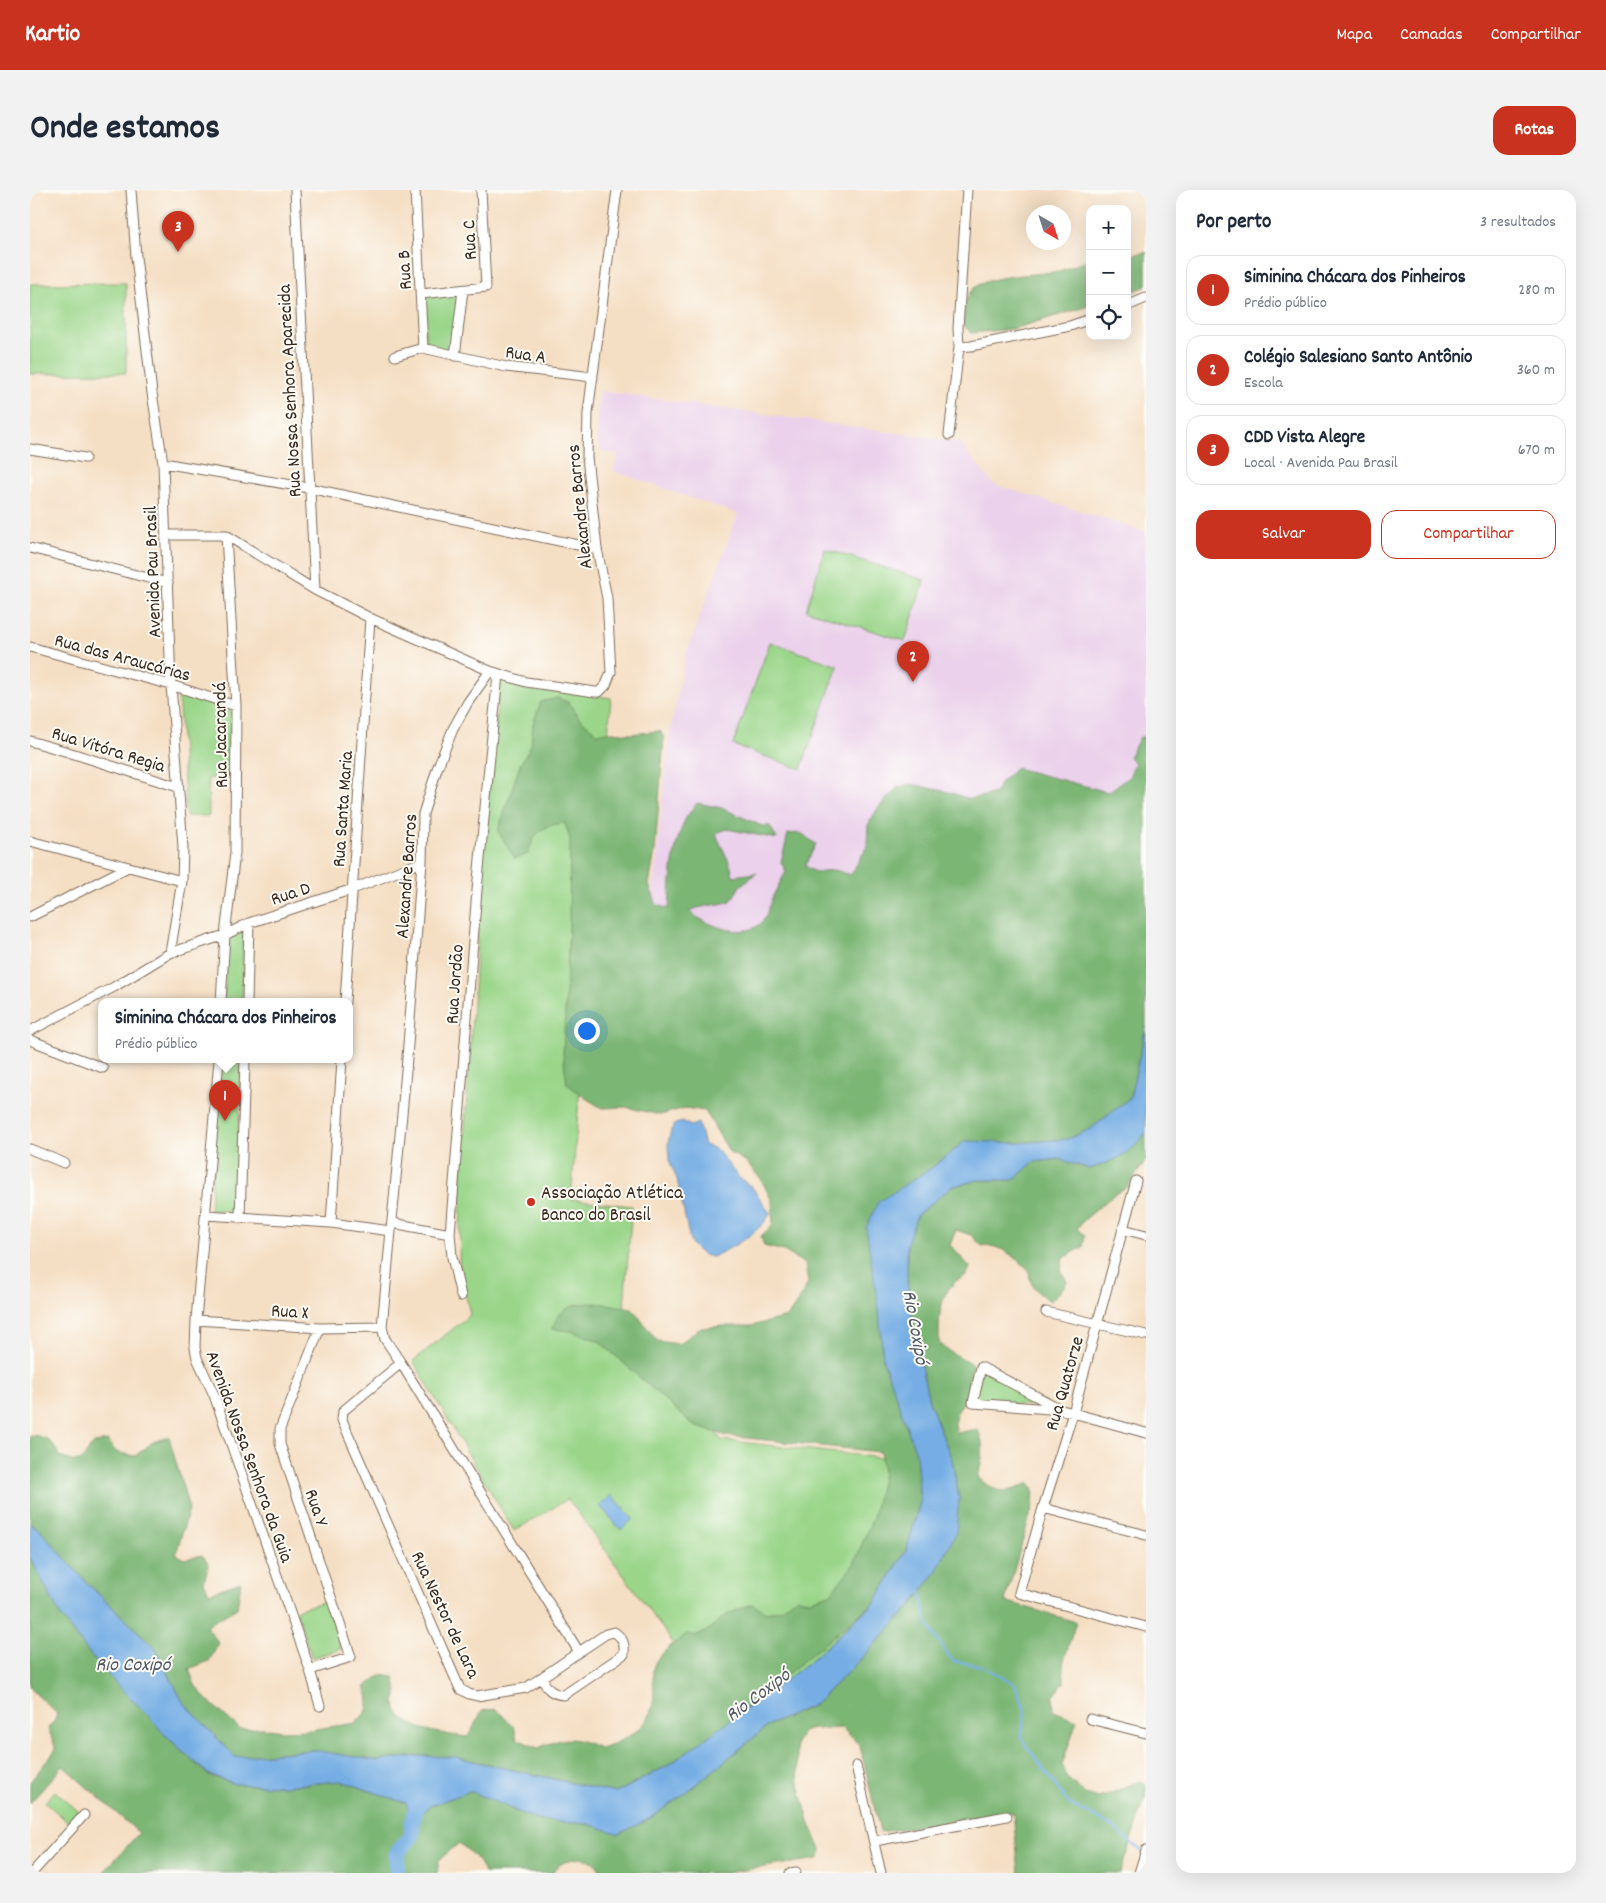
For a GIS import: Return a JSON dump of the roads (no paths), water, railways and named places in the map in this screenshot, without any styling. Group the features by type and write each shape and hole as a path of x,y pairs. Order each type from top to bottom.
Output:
{"street":[{"name":"Avenida Pau Brasil","path":"131,190 136,256 152,393 163,464 171,685 183,847 182,881 170,953"},
{"name":"Rua Nossa Senhora Aparecida","path":"294,190 316,590"},
{"name":"Rua B","path":"416,190 423,348"},
{"name":"Rua C","path":"463,290 486,288 481,190"},
{"name":"Alexandre Barros","path":"382,1327 422,862 423,814 437,769 453,729 468,702 494,673 526,682 599,692 606,685 611,672 607,598 597,549 586,435 617,190"},
{"path":"949,435 959,347 958,328 967,190"},
{"path":"421,294 463,290 455,356"},
{"path":"1131,305 1146,298"},
{"path":"1131,306 1146,304"},
{"path":"959,347 1052,330 1086,320"},
{"name":"Rua A","path":"395,356 423,348 506,368 593,377"},
{"path":"30,449 85,458"},
{"path":"163,464 309,488 597,549"},
{"path":"166,535 226,535 316,590 370,618 494,673"},
{"name":"Rua Jacarandá","path":"225,935 235,853 236,706 226,535"},
{"path":"30,548 168,584"},
{"name":"Rua Santa Maria","path":"345,998 370,618"},
{"name":"Rua das Araucárias","path":"30,647 171,685 236,706"},
{"name":"Rua Jordão","path":"461,1296 452,1257 450,1234 494,673"},
{"name":"Rua Vitóra Regia","path":"30,741 178,787"},
{"path":"30,841 182,881"},
{"name":"Rua D","path":"30,1031 122,982 170,953 225,935 249,922 352,889 422,862"},
{"path":"30,917 128,867"},
{"path":"247,998 249,922"},
{"path":"222,998 225,935"},
{"path":"30,1040 103,1068"},
{"name":"Avenida Nossa Senhora da Guia","path":"218,1063 196,1320 197,1358 214,1395 310,1670 320,1706"},
{"path":"240,1218 245,1063"},
{"path":"331,1223 342,1063"},
{"path":"30,1149 64,1163"},
{"name":"Rua Quatorze","path":"1136,1181 1073,1413 1019,1593 1146,1627"},
{"path":"206,1215 392,1227 450,1234"},
{"path":"1123,1229 1146,1235"},
{"path":"1046,1312 1146,1335"},
{"name":"Rua X","path":"196,1320 320,1328 382,1327"},
{"path":"382,1327 385,1338 579,1652"},
{"name":"Rua Y","path":"310,1670 351,1657 280,1444 280,1429 320,1328"},
{"name":"Rua Nestor de Lara","path":"401,1363 343,1410 342,1420 460,1689 477,1696 526,1688 542,1677 579,1652 606,1634 614,1632 621,1637 625,1645 624,1654 564,1695 550,1691 545,1687 542,1677"},
{"path":"1062,1410 981,1367 972,1403 1062,1410 1146,1433"},
{"path":"1043,1508 1146,1535"},
{"path":"1090,1719 1146,1733"},
{"path":"856,1766 881,1873"},
{"path":"32,1873 84,1815"},
{"path":"875,1841 1007,1816"},
{"path":"1139,1873 1146,1850"}],"water":[{"name":"Rio Coxipó","path":"1146,1027 1146,1132 1135,1146 1122,1156 1090,1169 1059,1159 1034,1162 1013,1180 978,1180 951,1187 917,1215 907,1244 907,1282 915,1340 929,1401 952,1460 959,1499 956,1533 936,1572 910,1607 814,1705 769,1725 687,1792 649,1819 619,1834 588,1824 537,1820 470,1791 430,1806 412,1824 406,1803 341,1781 282,1786 235,1784 208,1774 163,1733 93,1658 61,1617 30,1557 30,1523 39,1529 88,1584 155,1648 183,1702 235,1757 313,1750 378,1761 417,1756 455,1757 616,1793 669,1765 807,1664 875,1602 907,1549 920,1502 916,1453 883,1360 879,1309 866,1228 878,1202 933,1167 965,1141 1017,1143 1068,1139 1092,1128 1130,1098"},
{"path":"683,1122 691,1126 698,1123 704,1145 718,1151 739,1178 752,1187 770,1213 761,1226 736,1245 712,1257 699,1252 690,1241 677,1179 669,1160 668,1143 671,1130 675,1124"},
{"path":"612,1495 633,1519 621,1530 600,1506"}],"waterway":[{"path":"921,1591 927,1621 940,1644 953,1661 982,1666 1015,1684 1025,1710 1021,1734 1024,1742 1068,1803 1108,1824 1143,1852"},
{"path":"397,1873 397,1853 412,1836 412,1824 417,1804"}],"place":[{"name":"CDD Vista Alegre","path":"178,252"},
{"name":"Colégio Salesiano Santo Antônio","path":"913,682"},
{"name":"Siminina Chácara dos Pinheiros","path":"225,1121"},
{"name":"Associação Atlética Banco do Brasil","path":"531,1202"}]}
